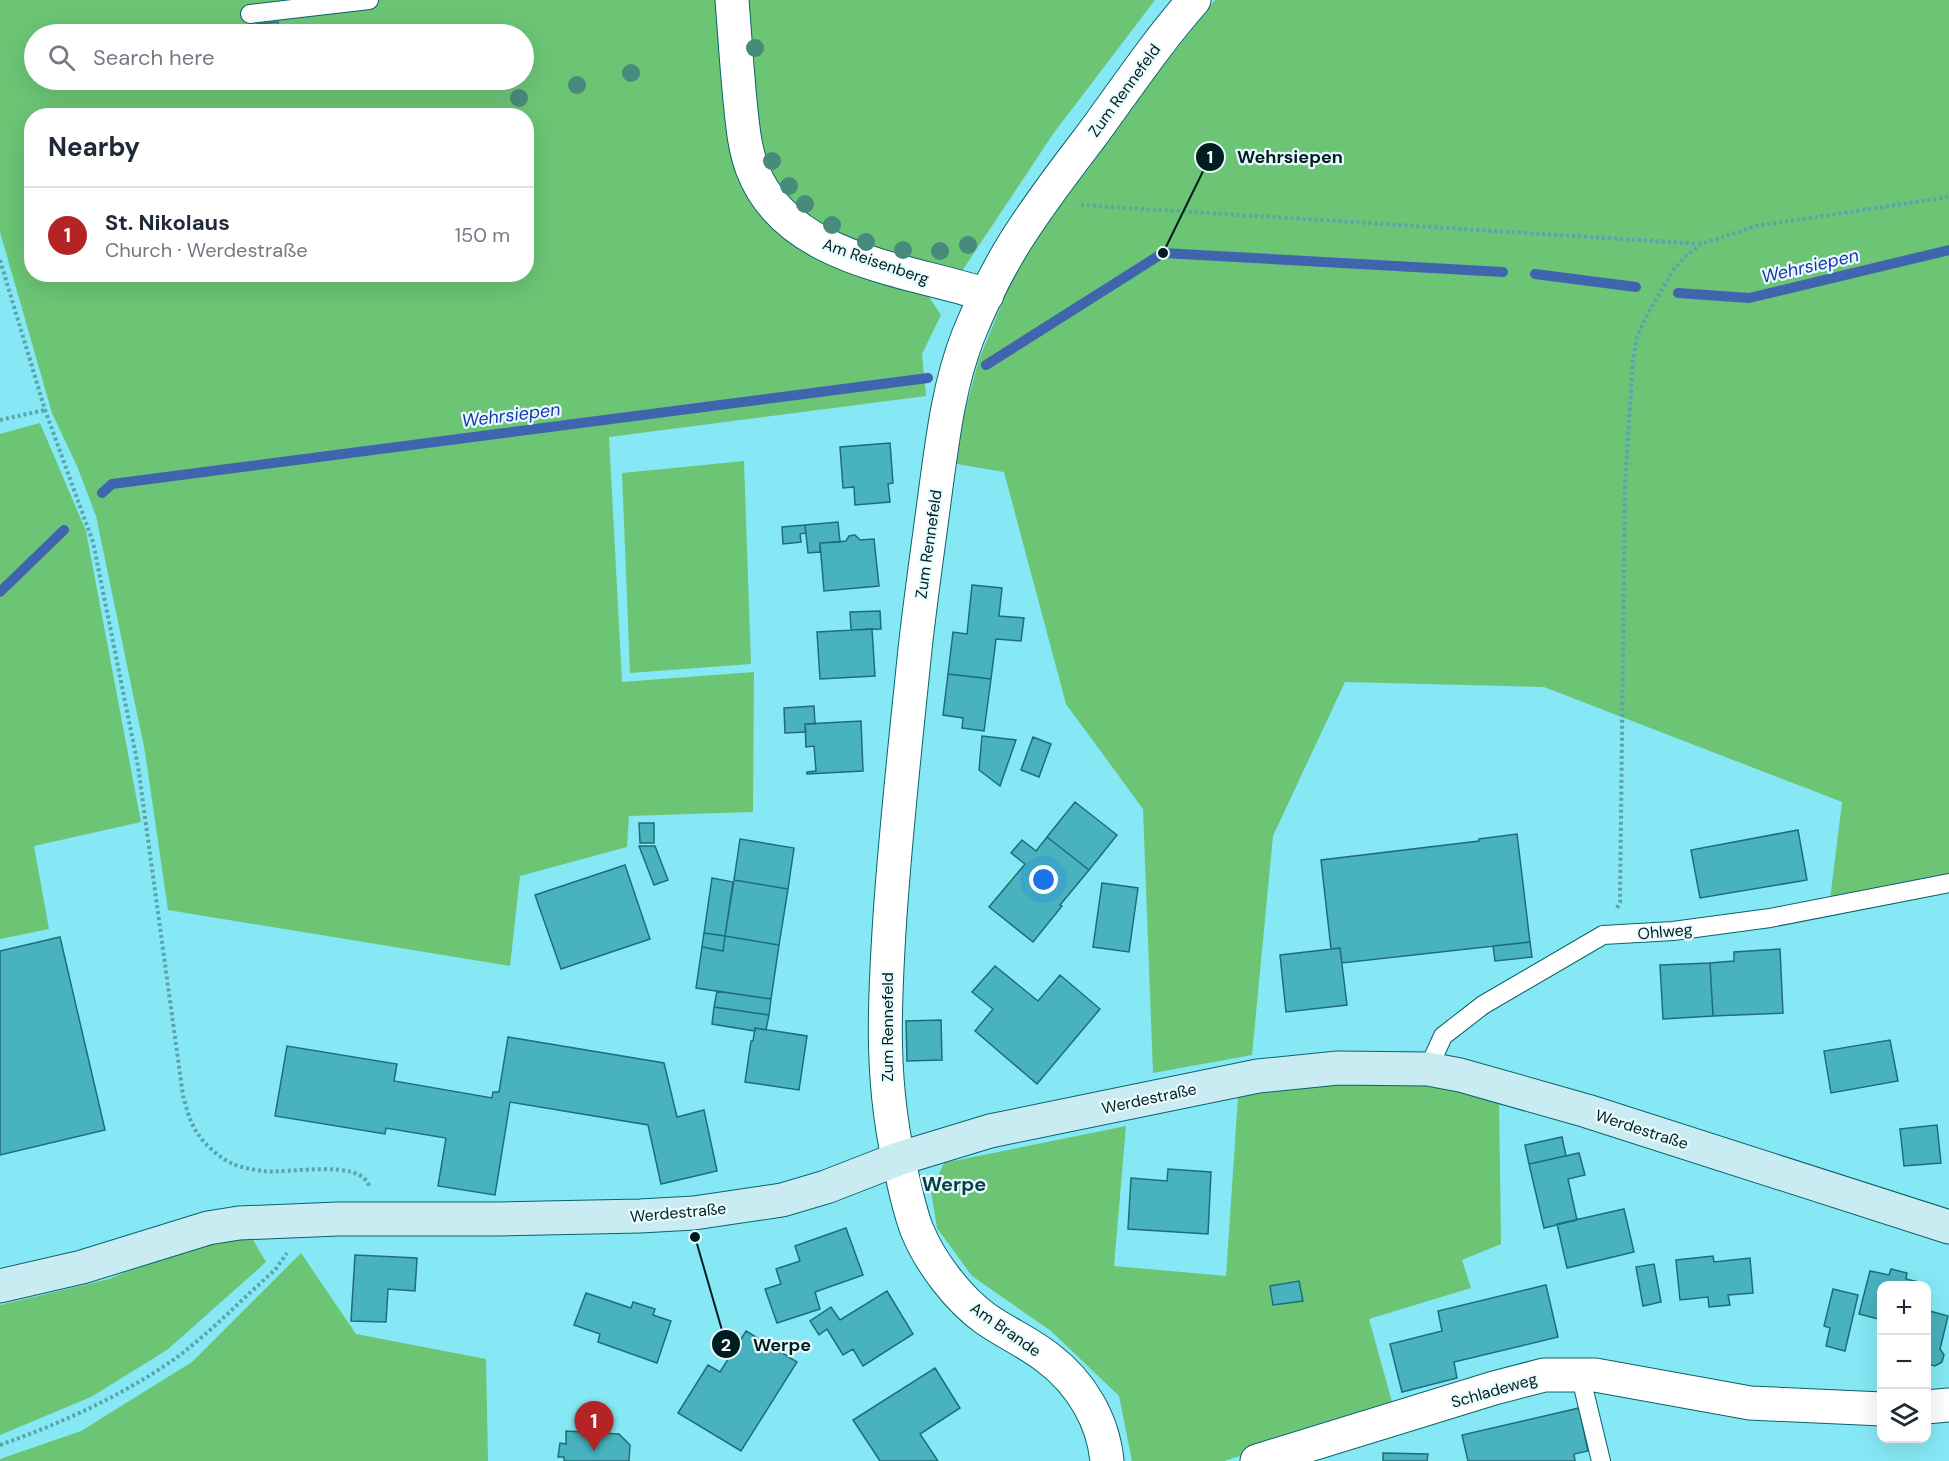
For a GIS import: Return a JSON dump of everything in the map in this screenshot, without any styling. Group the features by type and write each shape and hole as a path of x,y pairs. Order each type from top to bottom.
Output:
{"main road":[{"name":"Werdestraße","path":"0,1286 82,1267 208,1228 239,1223 378,1218 509,1219 694,1213 782,1200 826,1187 898,1159 990,1131 1258,1076 1338,1068 1428,1069 1460,1075 1587,1111 1949,1227"}],"street":[{"name":"Am Reisenberg","path":"732,0 744,140 752,168 773,206 789,223 826,246 890,269 987,295"},
{"name":"Zum Rennefeld","path":"898,1159 886,1086 885,1030 886,973 895,840 921,598 948,410 956,373 968,337 1015,241 1164,34 1194,0"},
{"name":"Am Brande","path":"898,1159 918,1233 939,1268 960,1297 1049,1359 1069,1378 1086,1398 1099,1422 1107,1461"},
{"name":"Schladeweg","path":"1257,1461 1494,1388 1544,1375 1595,1375 1750,1403 1877,1409"},
{"path":"1931,1407 1949,1405"}],"lane":[{"path":"250,14 369,0"},
{"name":"Ohlweg","path":"1428,1069 1443,1036 1483,1005 1603,935 1673,931 1770,918 1949,883"},
{"path":"1580,1374 1601,1461"}],"path":[{"path":"1603,935 1620,902 1625,483 1632,360 1637,337 1647,313 1674,268 1701,244 1756,226 1949,197"},
{"path":"1041,203 1701,244"},
{"path":"0,260 45,410 87,523 102,585 138,766 183,1096 192,1124 198,1136 233,1164 266,1172 343,1170 356,1173 368,1181 378,1218"},
{"path":"0,420 45,410"},
{"path":"0,1445 112,1398 177,1357 275,1270 286,1257 293,1221"}],"green space":[{"path":"0,0 723,0 765,209 904,281 929,297 941,315 922,354 926,396 609,437 622,682 754,672 753,812 629,816 627,847 520,876 510,966 168,910 145,752 96,516 77,466 52,413 0,232"},
{"path":"744,0 1155,0 1053,134 962,271 847,242 802,218 773,181 755,143"},
{"path":"1215,0 1949,0 1949,893 1828,916 1842,802 1544,687 1345,682 1273,836 1252,1055 1153,1073 1143,809 1066,704 1004,472 951,463 979,359 1015,272 1088,161"},
{"path":"40,423 86,531 141,822 34,846 49,929 0,939 0,434"},
{"path":"744,461 751,664 630,673 622,473"},
{"path":"1364,1077 1447,1087 1499,1099 1501,1244 1462,1260 1471,1288 1369,1319 1394,1409 1224,1461 1132,1461 1119,1396 1051,1331 972,1276 937,1228 931,1191 944,1163 1126,1126 1114,1266 1226,1276 1238,1097"},
{"path":"252,1238 266,1262 167,1350 91,1397 0,1435 0,1305 109,1279 183,1248"},
{"path":"301,1253 356,1334 486,1359 488,1461 0,1461 0,1459 81,1431 192,1362"}],"building":[{"path":"890,443 893,483 888,484 890,502 855,505 854,487 843,488 840,447"},
{"path":"838,522 840,542 820,543 820,552 808,553 805,525"},
{"path":"805,525 806,533 800,534 801,542 783,544 782,527"},
{"path":"855,535 860,540 874,539 879,586 824,591 820,543 846,541 849,536"},
{"path":"972,585 1002,588 999,616 1024,618 1021,641 996,639 991,679 948,674 953,632 967,634"},
{"path":"880,611 881,629 851,630 850,612"},
{"path":"872,629 875,676 820,679 817,632"},
{"path":"948,674 991,679 984,731 962,728 963,718 943,715"},
{"path":"814,706 815,724 805,724 806,732 785,733 784,708"},
{"path":"861,721 863,771 807,774 807,772 816,771 814,746 806,747 805,724"},
{"path":"982,736 1016,740 1000,786 979,770"},
{"path":"1033,737 1051,744 1039,777 1021,770"},
{"path":"1075,802 1117,835 1089,870 1047,837"},
{"path":"639,823 654,823 654,843 640,843"},
{"path":"1798,830 1807,880 1700,898 1691,850"},
{"path":"1517,834 1530,942 1342,963 1340,948 1331,949 1321,860 1479,841 1479,839"},
{"path":"1047,837 1089,870 1033,942 989,907 1025,864 1011,853 1022,840 1036,851"},
{"path":"740,839 794,848 788,889 734,880"},
{"path":"639,846 655,846 668,880 654,885"},
{"path":"625,865 650,939 561,969 535,895"},
{"path":"712,878 733,882 725,936 704,933"},
{"path":"734,880 788,889 779,945 725,936"},
{"path":"1102,883 1138,888 1129,952 1093,947"},
{"path":"704,933 725,936 723,951 702,947"},
{"path":"725,936 779,945 771,999 696,988 702,947 723,951"},
{"path":"60,937 105,1130 0,1155 0,951"},
{"path":"1530,942 1532,957 1495,961 1493,946"},
{"path":"1340,948 1347,1005 1286,1012 1280,955"},
{"path":"1780,949 1783,1013 1713,1016 1710,963 1734,961 1734,952"},
{"path":"1710,963 1713,1016 1663,1019 1660,965"},
{"path":"995,966 1038,1001 1060,975 1100,1009 1037,1084 975,1031 993,1009 972,992"},
{"path":"717,991 771,999 769,1015 714,1007"},
{"path":"714,1007 769,1015 766,1030 755,1028 755,1031 712,1024"},
{"path":"941,1020 942,1060 907,1061 906,1021"},
{"path":"755,1028 807,1036 799,1090 745,1082"},
{"path":"508,1037 664,1063 677,1117 704,1110 717,1171 661,1184 648,1125 510,1102 495,1195 438,1186 446,1138 386,1128 385,1134 275,1116 287,1046 397,1064 394,1081 492,1098 493,1092 499,1092"},
{"path":"1890,1040 1898,1081 1831,1093 1824,1051"},
{"path":"1937,1125 1941,1163 1904,1166 1900,1129"},
{"path":"1562,1137 1566,1156 1529,1164 1525,1145"},
{"path":"1579,1153 1585,1175 1568,1179 1577,1220 1544,1228 1529,1164"},
{"path":"1168,1169 1211,1172 1208,1234 1128,1229 1131,1178 1167,1181"},
{"path":"1624,1209 1634,1252 1567,1268 1557,1224"},
{"path":"846,1228 863,1275 815,1292 820,1309 777,1323 765,1289 781,1284 776,1269 800,1261 795,1246"},
{"path":"355,1255 417,1258 415,1291 388,1289 386,1322 351,1321"},
{"path":"1713,1256 1714,1262 1750,1258 1753,1293 1728,1295 1730,1305 1709,1307 1708,1297 1680,1300 1676,1260"},
{"path":"1654,1264 1661,1302 1643,1306 1636,1267"},
{"path":"1891,1269 1907,1273 1906,1279 1914,1281 1877,1281 1877,1319 1859,1314 1870,1271 1889,1275"},
{"path":"1299,1281 1303,1301 1273,1305 1270,1286"},
{"path":"1546,1285 1558,1337 1454,1362 1457,1378 1402,1392 1390,1344 1442,1331 1438,1311"},
{"path":"1833,1289 1858,1295 1845,1351 1826,1346 1830,1328 1824,1326"},
{"path":"887,1291 913,1334 863,1366 853,1349 843,1355 827,1329 819,1335 810,1321 831,1307 840,1320"},
{"path":"586,1293 631,1308 633,1302 655,1309 653,1315 671,1321 657,1363 598,1342 600,1334 574,1325"},
{"path":"1931,1311 1948,1316 1940,1349 1944,1355 1942,1362 1935,1366 1931,1365"},
{"path":"746,1331 797,1362 741,1451 678,1413 708,1365 720,1372"},
{"path":"935,1368 960,1408 920,1434 938,1461 880,1461 853,1420"},
{"path":"1579,1408 1588,1451 1574,1454 1575,1461 1468,1461 1462,1435"},
{"path":"566,1431 619,1434 630,1445 629,1461 564,1461 564,1457 558,1457 560,1443 566,1444"},
{"path":"1383,1453 1428,1454 1427,1461 1383,1461"}],"waterway":[{"name":"Wehrsiepen","path":"1678,293 1749,298 1949,250"},
{"name":"Wehrsiepen","path":"986,365 1163,253 1503,272"},
{"name":"Wehrsiepen","path":"1535,274 1636,287"},
{"name":"Wehrsiepen","path":"102,493 112,484 928,378"},
{"name":"Wehrsiepen","path":"0,592 64,530"}],"place":[{"name":"Wehrsiepen","path":"1163,253"},
{"name":"Werpe","path":"695,1237"},
{"name":"St. Nikolaus","path":"594,1451"}],"district":[{"name":"Werpe","path":"954,1184"}]}
